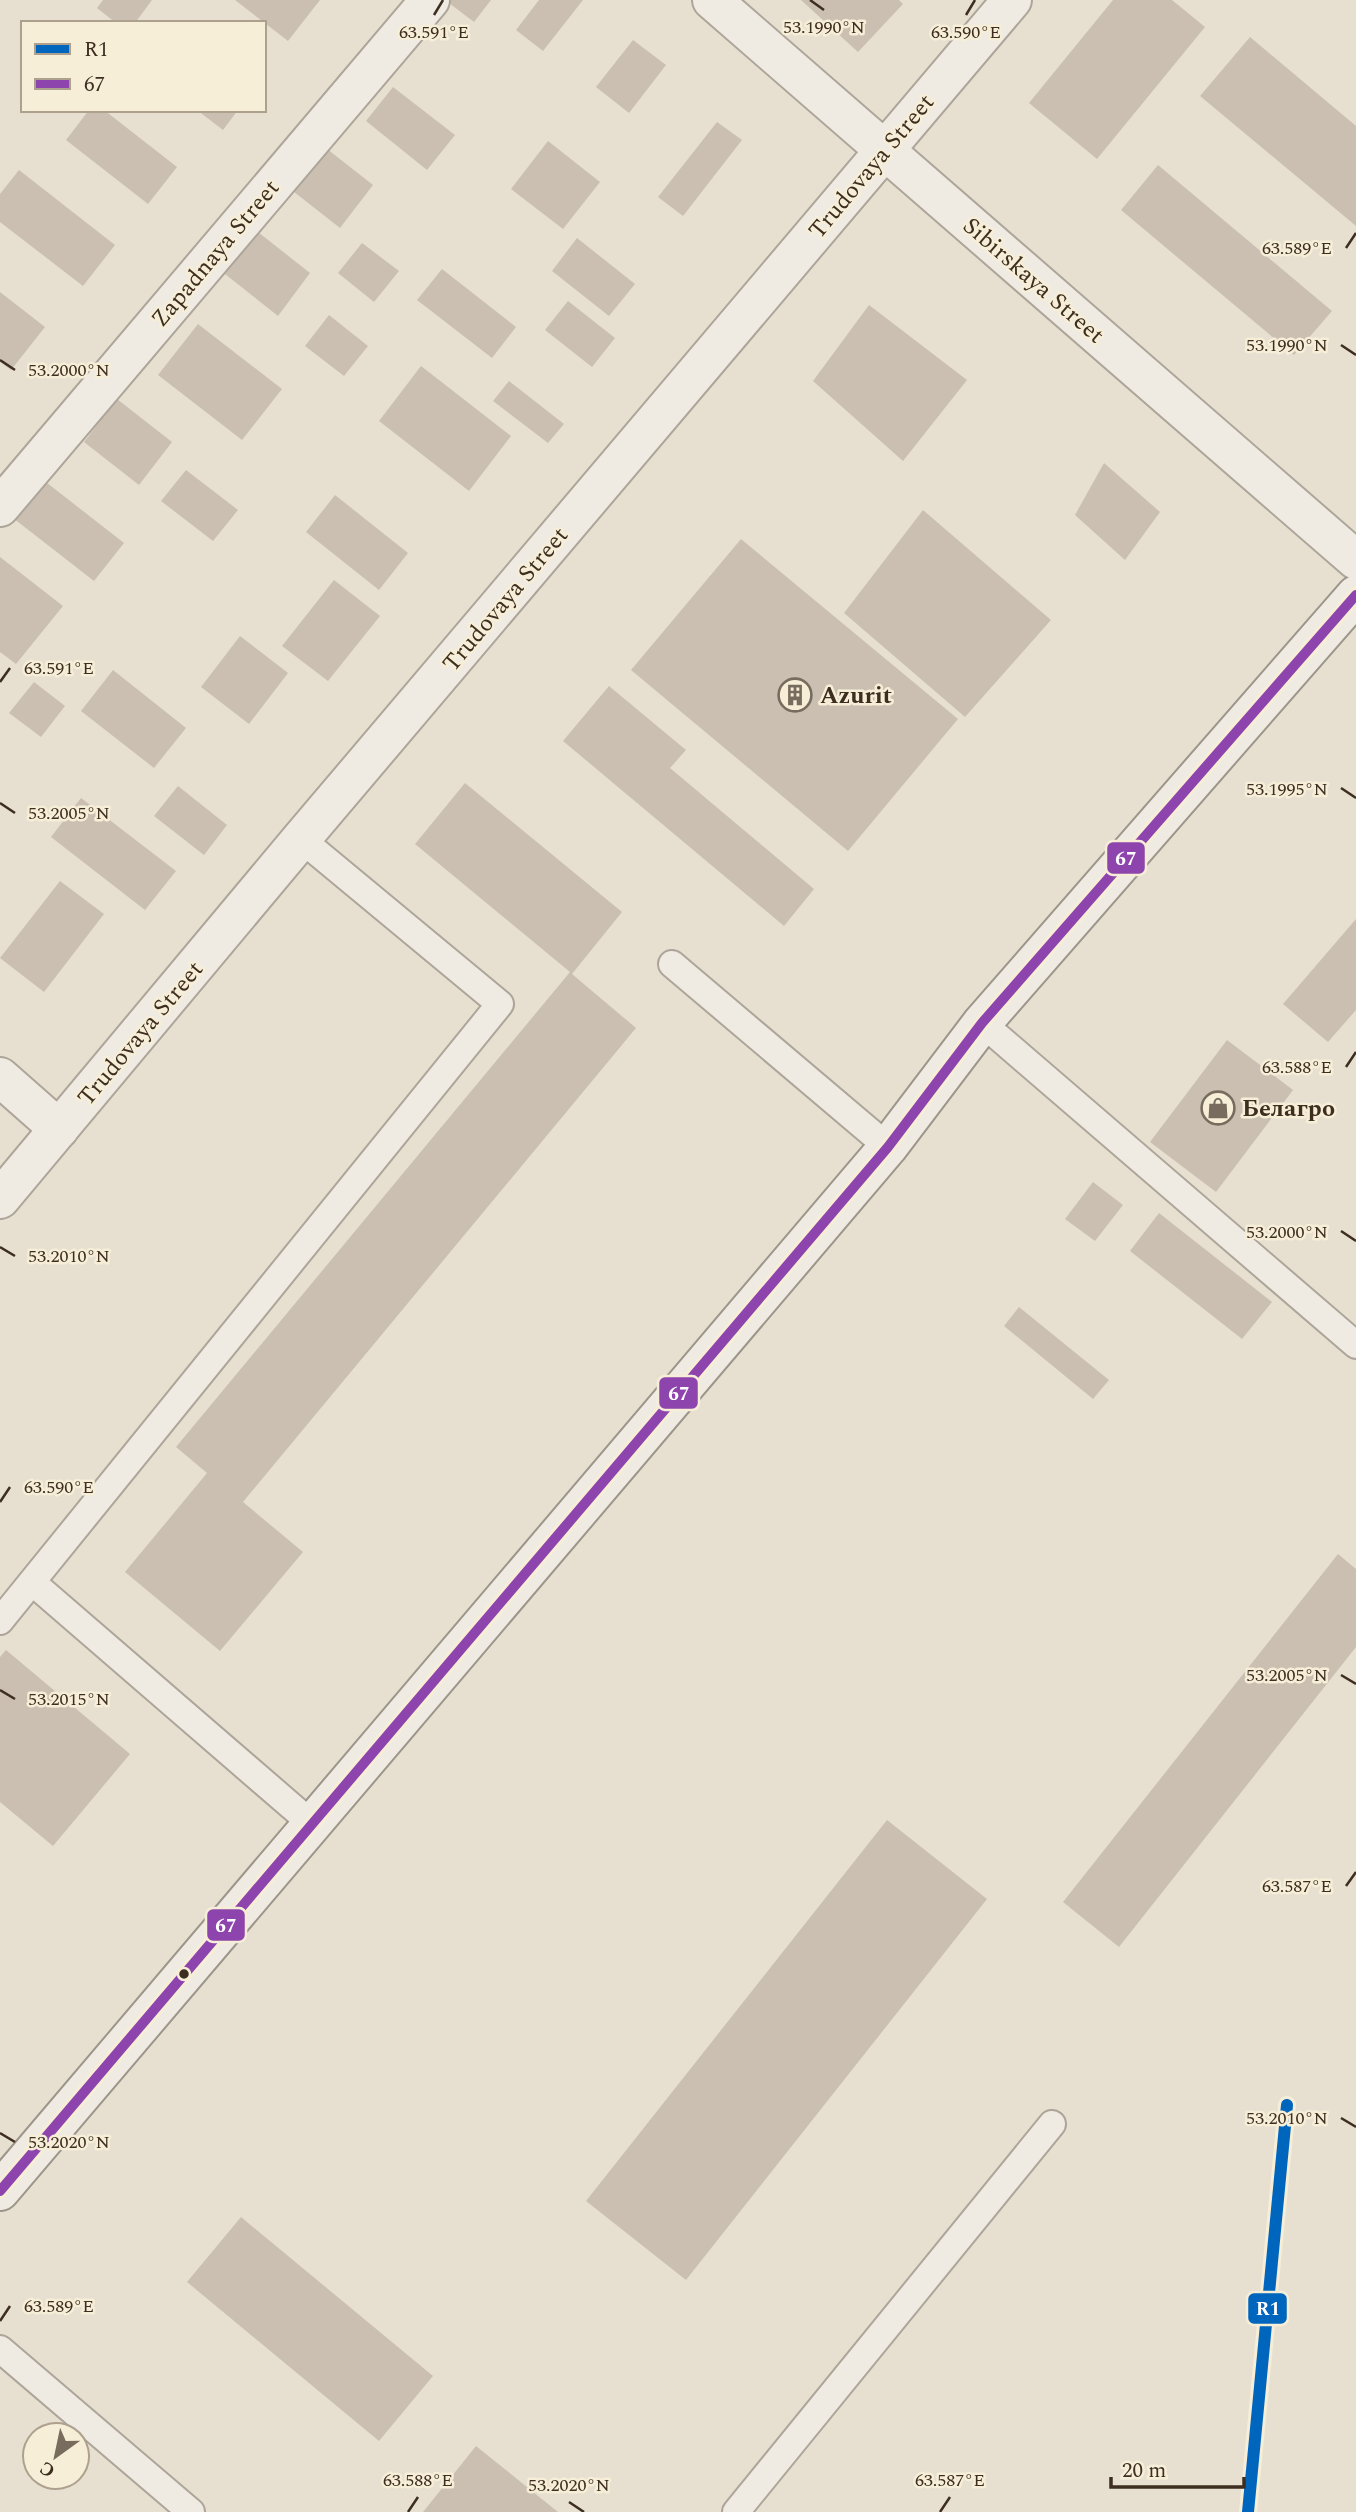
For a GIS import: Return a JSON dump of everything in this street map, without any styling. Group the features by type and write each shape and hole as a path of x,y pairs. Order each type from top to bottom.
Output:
{"street":[{"name":"Zapadnaya Street","path":"0,506 430,0"},
{"name":"Sibirskaya Street","path":"712,0 1356,560"},
{"name":"Trudovaya Street","path":"0,1199 301,839 1012,0"},
{"path":"0,2190 888,1147 982,1023 1356,595"},
{"path":"0,1077 59,1129"}],"lane":[{"path":"0,1621 500,1004 301,839"},
{"path":"672,964 888,1147"},
{"path":"982,1023 1356,1345"},
{"path":"32,1583 312,1824"},
{"path":"736,2512 1052,2124"},
{"path":"0,2350 191,2512"}],"building":[{"path":"103,0 152,0 136,21 113,21 97,8"},
{"path":"235,0 320,0 288,41 266,24 266,21 262,21"},
{"path":"445,0 491,0 474,22"},
{"path":"539,0 583,0 543,51 516,30"},
{"path":"801,0 899,0 903,4 858,52"},
{"path":"1113,0 1172,0 1205,27 1097,159 1029,103"},
{"path":"1250,37 1356,126 1356,226 1200,96"},
{"path":"633,40 666,65 629,113 596,87"},
{"path":"393,87 455,135 427,170 366,121"},
{"path":"87,112 107,112 177,167 148,204 66,140"},
{"path":"200,112 236,112 223,130"},
{"path":"717,122 742,140 683,216 658,197"},
{"path":"548,141 600,182 563,229 511,189"},
{"path":"322,145 373,185 340,228 289,188"},
{"path":"1158,165 1332,311 1294,355 1121,210"},
{"path":"19,170 115,245 83,286 0,222 0,194"},
{"path":"258,232 310,273 278,316 225,274"},
{"path":"577,238 635,284 609,316 552,271"},
{"path":"362,243 399,271 374,302 338,273"},
{"path":"442,269 516,327 492,358 417,300"},
{"path":"0,292 45,327 11,370 0,362"},
{"path":"568,301 615,338 592,367 545,330"},
{"path":"869,305 967,380 903,461 813,381"},
{"path":"329,315 368,346 344,376 305,346"},
{"path":"198,324 282,389 242,440 158,375"},
{"path":"421,366 511,436 469,491 379,421"},
{"path":"509,381 564,424 548,443 493,401"},
{"path":"117,399 172,442 139,485 84,442"},
{"path":"1104,463 1160,512 1125,560 1075,515"},
{"path":"186,470 238,510 213,541 161,501"},
{"path":"42,479 124,543 94,581 13,518"},
{"path":"335,495 408,553 379,590 306,532"},
{"path":"923,510 1051,620 965,717 844,613"},
{"name":"Azurit","path":"741,539 958,719 848,851 631,670"},
{"path":"0,557 63,606 16,664 0,652"},
{"path":"334,580 380,616 328,681 282,646"},
{"path":"240,636 288,673 249,724 201,687"},
{"path":"113,670 186,728 154,768 81,711"},
{"path":"34,682 65,706 41,737 9,713"},
{"path":"609,686 686,750 670,768 814,889 784,926 563,741"},
{"path":"465,783 622,912 572,974 636,1028 243,1502 303,1552 220,1651 125,1572 207,1473 176,1447 570,972 415,844"},
{"path":"178,786 227,825 204,855 154,816"},
{"path":"81,798 176,871 145,910 51,837"},
{"path":"60,881 104,914 44,992 0,958"},
{"path":"1356,919 1356,1010 1328,1042 1283,1004"},
{"path":"1227,1040 1293,1090 1216,1192 1150,1142"},
{"path":"1093,1182 1123,1205 1095,1241 1065,1219"},
{"path":"1159,1213 1272,1302 1242,1339 1130,1251"},
{"path":"1019,1307 1109,1380 1093,1399 1004,1326"},
{"path":"1338,1554 1356,1569 1356,1647 1119,1947 1063,1902"},
{"path":"6,1650 130,1754 53,1846 0,1802 0,1657"},
{"path":"887,1820 987,1899 686,2280 586,2201"},
{"path":"241,2217 433,2376 379,2441 187,2282"},
{"path":"476,2446 558,2512 423,2512"}],"transit line":[{"name":"67","path":"0,2191 888,1147 982,1023 1356,595"},
{"name":"R1","path":"1248,2512 1287,2105"}],"place":[{"name":"Azurit","path":"795,695"},
{"name":"Белагро","path":"1218,1108"}]}
